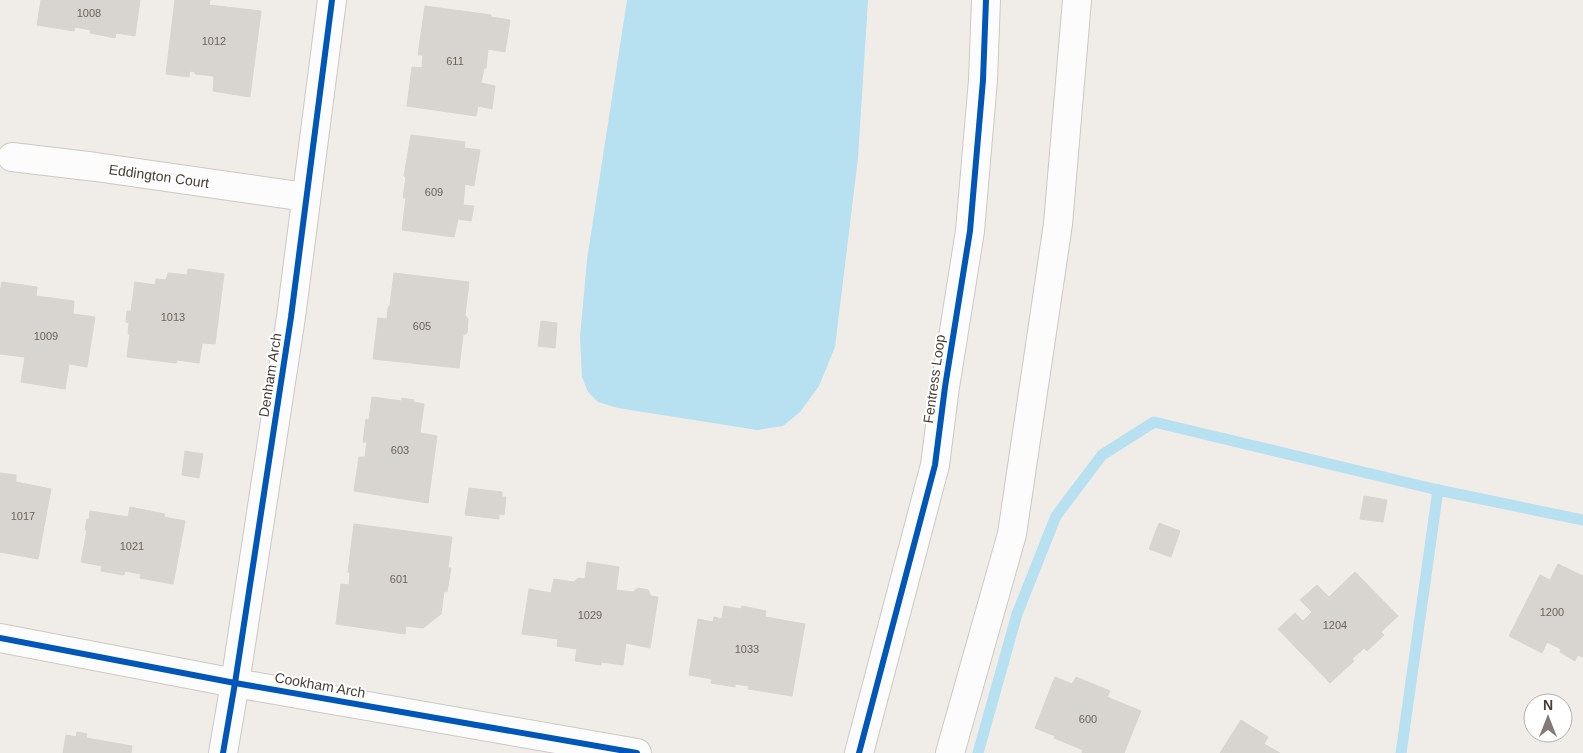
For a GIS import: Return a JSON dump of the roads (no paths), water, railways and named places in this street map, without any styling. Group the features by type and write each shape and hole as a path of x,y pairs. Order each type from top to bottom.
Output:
{"street":[{"name":"Denham Arch","path":"223,753 291,316 332,0"},
{"name":"Fentress Loop","path":"859,753 935,465 945,387 970,231 982,80 986,0"},
{"path":"950,753 1012,534 1058,224 1077,0"},
{"name":"Eddington Court","path":"12,157 96,167 306,198"},
{"name":"Cookham Arch","path":"0,638 235,683 637,753"}],"water":[{"path":"627,0 868,0 858,158 835,347 819,386 800,412 783,426 757,430 618,408 598,402 588,392 582,377 580,337 587,260"}],"waterway":[{"path":"978,753 1017,614 1056,516 1102,455 1154,422 1438,490 1583,520"},
{"path":"1401,753 1438,490"}]}
